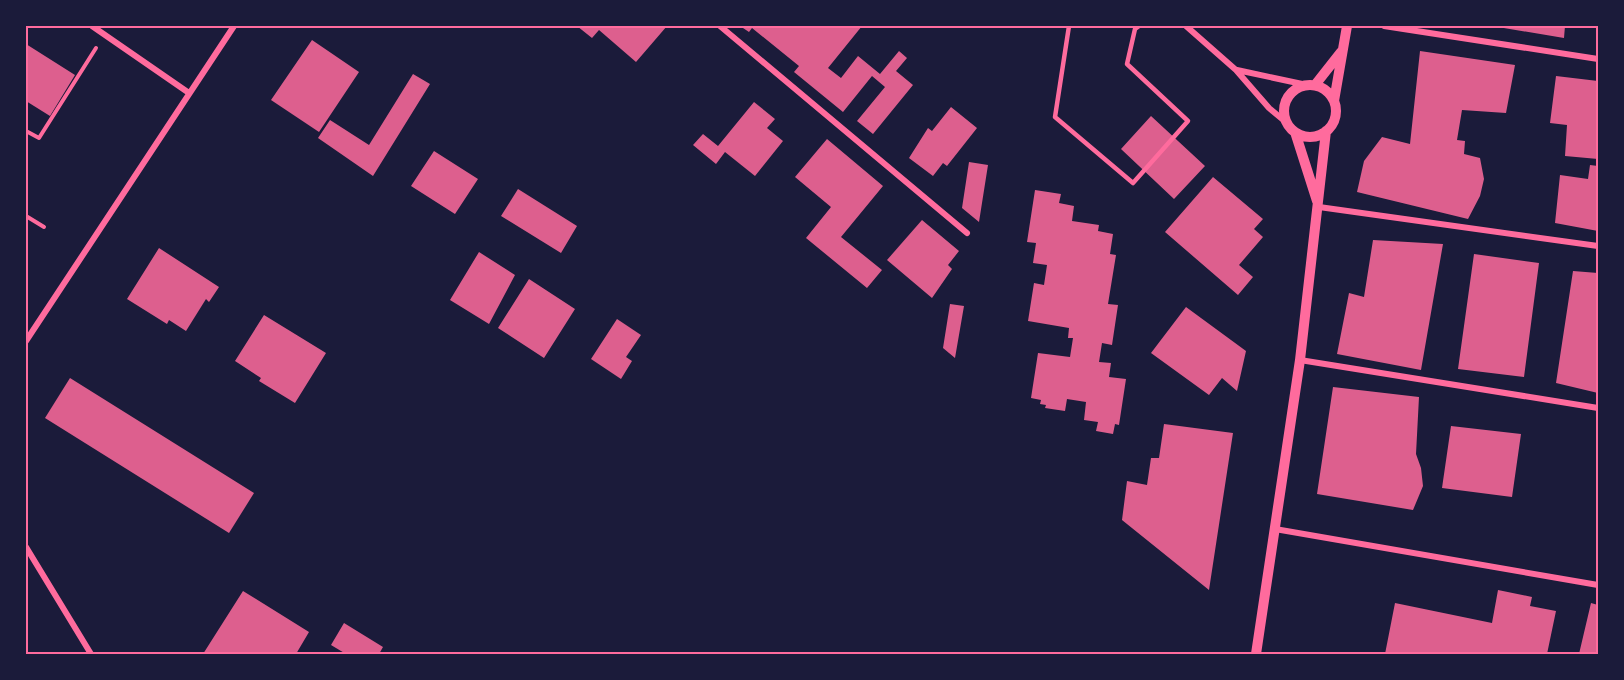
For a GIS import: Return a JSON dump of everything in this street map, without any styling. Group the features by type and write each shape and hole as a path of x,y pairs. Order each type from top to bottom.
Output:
{"street":[{"path":"92,26 189,93"},
{"path":"26,341 234,26"},
{"path":"720,26 967,233"},
{"path":"1186,26 1236,70 1269,108 1291,127 1310,137 1326,131"},
{"path":"1256,654 1300,360 1326,131 1335,118 1334,101 1347,26"},
{"path":"1384,26 1599,59"},
{"path":"1319,207 1284,106 1292,92 1311,85 1341,52"},
{"path":"1236,70 1323,88 1334,101"},
{"path":"1319,207 1599,246"},
{"path":"1300,360 1599,408"},
{"path":"1275,528 1599,585"},
{"path":"26,547 91,654"}],"lane":[{"path":"1069,26 1055,117 1133,183 1188,121 1127,64 1137,27"}],"path":[{"path":"26,131 39,138 104,34"},
{"path":"26,216 44,227"}],"building":[{"path":"577,26 667,26 636,62 599,30 592,38"},
{"path":"740,26 829,28 862,26 828,68 841,78 858,56 880,74 899,51 907,58 896,71 913,85 873,134 857,121 885,87 872,76 843,112 794,72 799,66 752,28 749,32"},
{"path":"1492,26 1565,26 1564,38"},
{"path":"312,40 359,72 319,132 271,100"},
{"path":"26,44 75,75 50,116 26,101"},
{"path":"1420,51 1515,65 1506,113 1462,110 1457,140 1465,141 1464,154 1480,158 1484,179 1480,196 1468,219 1357,192 1364,161 1382,137 1410,144"},
{"path":"413,74 430,84 373,176 318,138 330,120 369,145"},
{"path":"1556,76 1598,81 1598,159 1565,156 1567,125 1550,123"},
{"path":"754,102 775,119 767,128 783,141 755,176 725,152 716,164 693,145 703,134 718,146"},
{"path":"951,107 977,128 947,166 943,163 933,176 909,158 928,128 932,131"},
{"path":"1151,116 1205,166 1174,199 1121,149"},
{"path":"827,139 883,186 841,237 882,270 867,288 806,238 831,207 795,177"},
{"path":"434,151 478,179 455,214 411,186"},
{"path":"969,162 988,165 979,222 962,208"},
{"path":"1590,165 1598,166 1598,231 1555,223 1560,175 1588,179"},
{"path":"1213,177 1263,219 1254,229 1263,237 1239,265 1253,277 1238,295 1165,232"},
{"path":"518,189 577,226 561,253 501,216"},
{"path":"1035,190 1061,194 1059,203 1074,206 1072,221 1099,225 1098,231 1113,234 1110,254 1116,255 1108,304 1118,305 1112,345 1102,343 1099,362 1111,363 1109,377 1126,379 1119,425 1115,424 1113,434 1096,431 1098,422 1084,420 1086,402 1067,399 1065,411 1045,408 1046,405 1040,404 1041,400 1031,398 1038,353 1070,357 1073,338 1068,338 1069,328 1028,321 1034,283 1044,285 1047,265 1033,263 1036,243 1027,242"},
{"path":"922,220 959,251 948,265 952,269 932,298 887,260"},
{"path":"1373,240 1443,244 1421,370 1337,354 1349,293 1364,297"},
{"path":"159,248 219,287 209,302 206,299 186,331 169,320 167,324 127,299"},
{"path":"479,252 515,275 489,324 450,300"},
{"path":"1474,254 1539,263 1524,377 1458,369"},
{"path":"1573,271 1598,273 1598,393 1556,383"},
{"path":"529,279 575,309 544,358 498,328"},
{"path":"950,304 964,306 955,358 943,348"},
{"path":"1186,307 1246,351 1237,391 1222,378 1209,395 1151,353"},
{"path":"264,315 326,353 295,403 259,381 261,378 235,361"},
{"path":"617,319 641,335 626,357 632,361 621,379 591,359"},
{"path":"70,378 254,493 229,533 45,418"},
{"path":"1333,387 1419,397 1416,454 1421,468 1423,486 1413,510 1317,494"},
{"path":"1164,424 1233,433 1209,590 1122,520 1127,481 1147,485 1151,458 1159,458"},
{"path":"1451,426 1521,434 1512,497 1442,488"},
{"path":"1498,590 1532,597 1530,606 1556,611 1547,654 1385,654 1395,603 1492,623"},
{"path":"243,591 309,632 296,654 203,654"},
{"path":"1591,603 1598,605 1598,654 1579,654"},
{"path":"344,623 383,647 379,654 346,654 331,645"}]}
